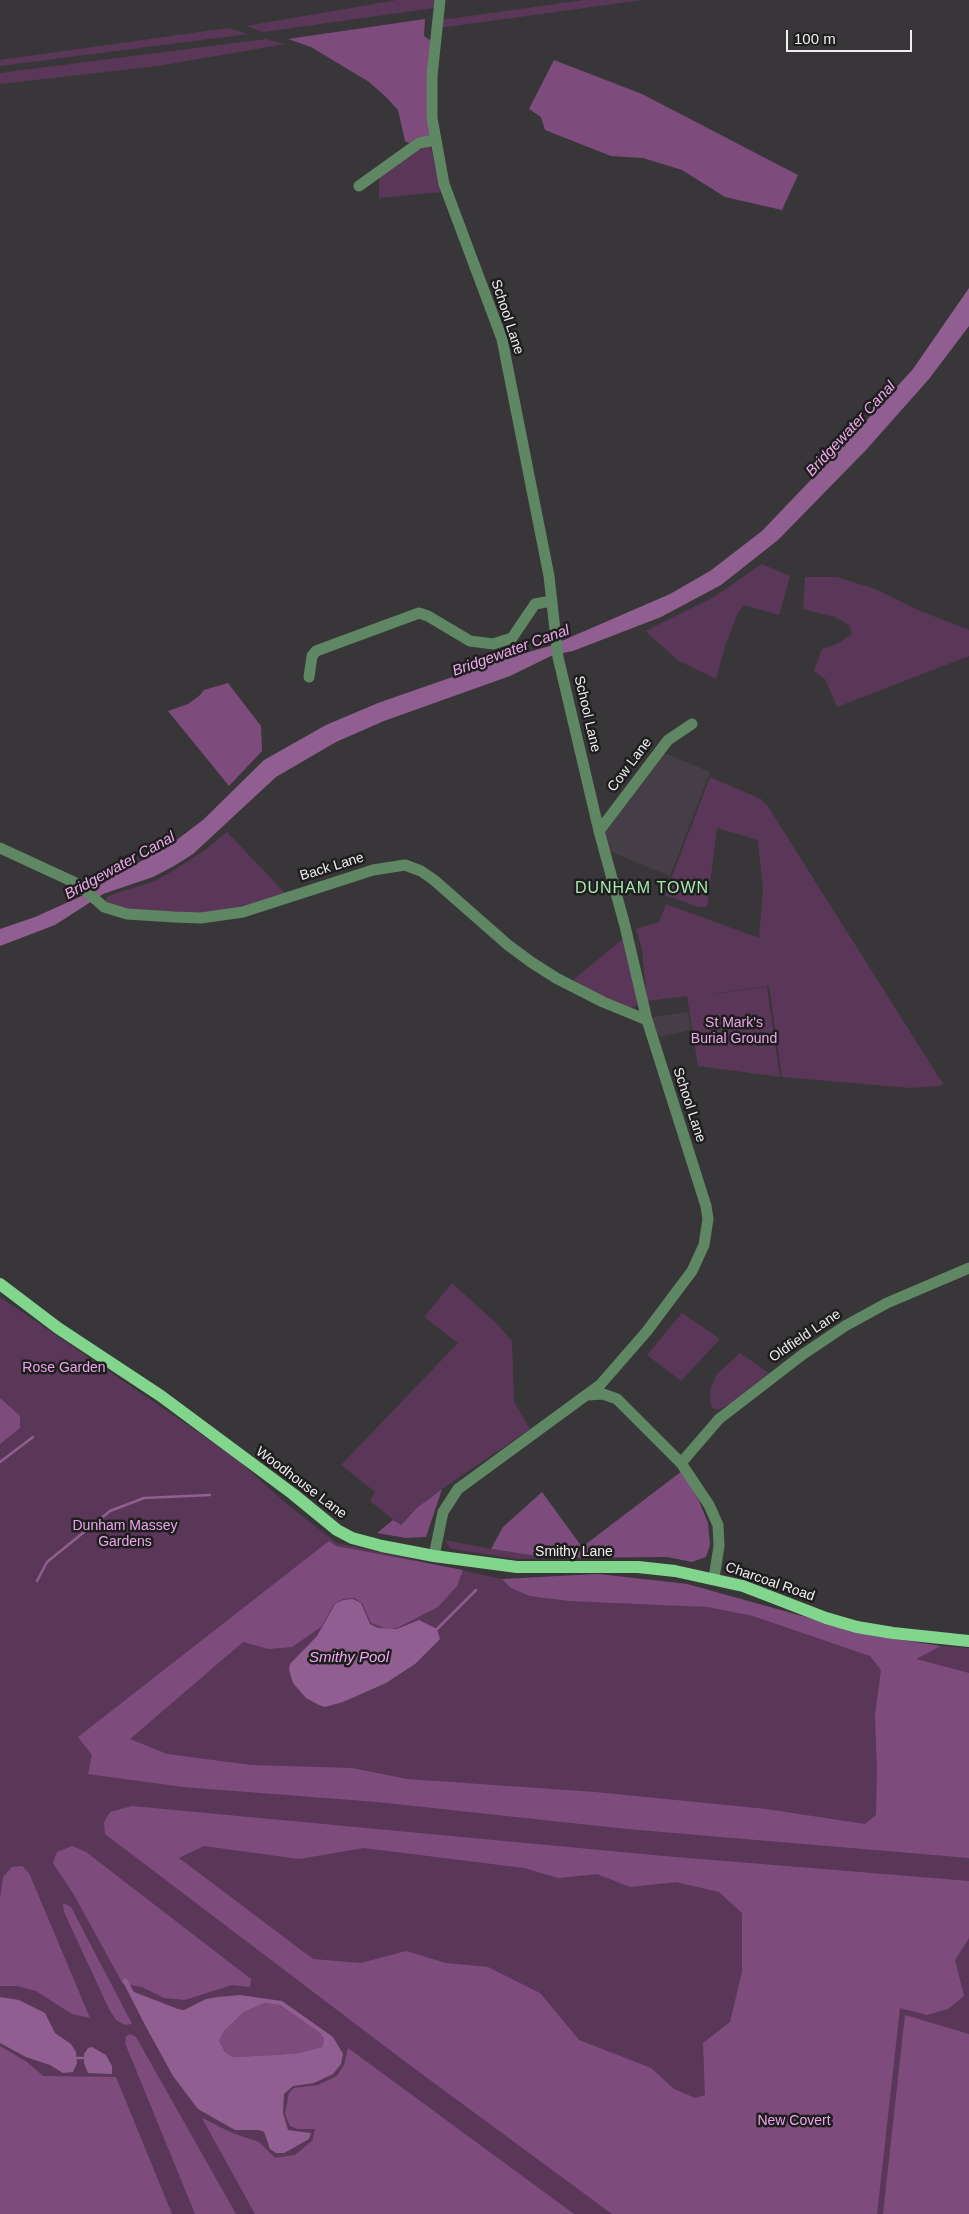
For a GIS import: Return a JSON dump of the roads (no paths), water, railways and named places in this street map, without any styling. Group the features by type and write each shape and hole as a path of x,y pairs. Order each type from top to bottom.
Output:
{"main road":[{"name":"Woodhouse Lane","path":"0,1284 58,1328 161,1396 293,1494 337,1530 352,1538 434,1556"},
{"name":"Smithy Lane","path":"434,1556 517,1567 638,1567 714,1578"},
{"name":"Charcoal Road","path":"714,1578 857,1627 969,1641"}],"street":[{"name":"School Lane","path":"440,0 432,76 434,140 444,184 502,339 545,557 558,657 599,831 625,926 647,1020 706,1206 707,1233 699,1259 692,1271 647,1331 611,1373 588,1395"},
{"path":"359,186 419,142 434,140"},
{"path":"309,677 312,656 316,651 419,613 428,616 470,641 493,644 512,638 535,604 551,600"},
{"name":"Cow Lane","path":"599,831 668,740 692,724"},
{"name":"Back Lane","path":"0,848 82,886 97,902 112,910 144,916 201,918 228,915 257,908 373,870 404,865 421,871 434,880 508,945 556,978 603,1002 647,1020"},
{"name":"Oldfield Lane","path":"680,1463 719,1419 809,1350 887,1302 969,1268"},
{"path":"611,1373 612,1387 617,1399"},
{"path":"434,1556 443,1512 458,1489 588,1395 603,1394 617,1399"},
{"name":"Charcoal Road","path":"617,1399 680,1463 709,1505 718,1525 719,1546 714,1578"}],"water":[{"path":"969,288 969,326 929,379 866,450 778,540 721,585 661,617 573,651 553,655 510,676 384,721 336,742 276,777 193,854 174,866 153,877 103,894 55,925 0,946 0,929 35,917 86,894 117,874 166,848 203,820 264,760 326,725 378,703 504,659 550,646 670,594 710,571 762,531 848,441 913,369"},
{"name":"Smithy Pool","path":"353,1599 361,1603 370,1624 378,1628 397,1629 419,1620 437,1629 440,1639 415,1664 386,1683 343,1702 325,1707 306,1698 293,1683 289,1670 290,1664 317,1636 335,1604 343,1600"},
{"path":"126,1978 134,1992 184,2010 206,1999 218,1997 240,1995 282,2001 333,2037 343,2054 341,2064 333,2074 314,2083 293,2086 284,2094 283,2113 288,2130 311,2133 309,2139 284,2153 276,2153 270,2149 264,2132 259,2130 235,2130 198,2109 173,2076 122,1980","holes":["265,2003 280,2005 320,2033 324,2039 322,2047 299,2053 275,2055 233,2057 225,2052 219,2041 224,2031 244,2012"]},
{"path":"0,1997 19,2000 45,2013 55,2033 71,2044 76,2052 77,2063 73,2072 63,2073 50,2065 26,2057 0,2043"},
{"path":"92,2047 106,2055 112,2066 112,2074 88,2073 84,2063 84,2054 88,2048"}],"waterway":[{"path":"0,1462 33,1437"},
{"path":"37,1581 47,1562 110,1511 144,1498 210,1495"},
{"path":"437,1629 476,1590"},
{"path":"77,2058 83,2058"}],"district":[{"name":"DUNHAM TOWN","path":"642,889"}],"water label":[{"name":"Bridgewater Canal","path":"851,429"},
{"name":"Bridgewater Canal","path":"511,651"},
{"name":"Bridgewater Canal","path":"120,866"}],"park label":[{"name":"St Mark's Burial Ground","path":"734,1032"},
{"name":"Rose Garden","path":"64,1368"},
{"name":"Dunham Massey Gardens","path":"125,1534"},
{"name":"New Covert","path":"794,2121"}]}
